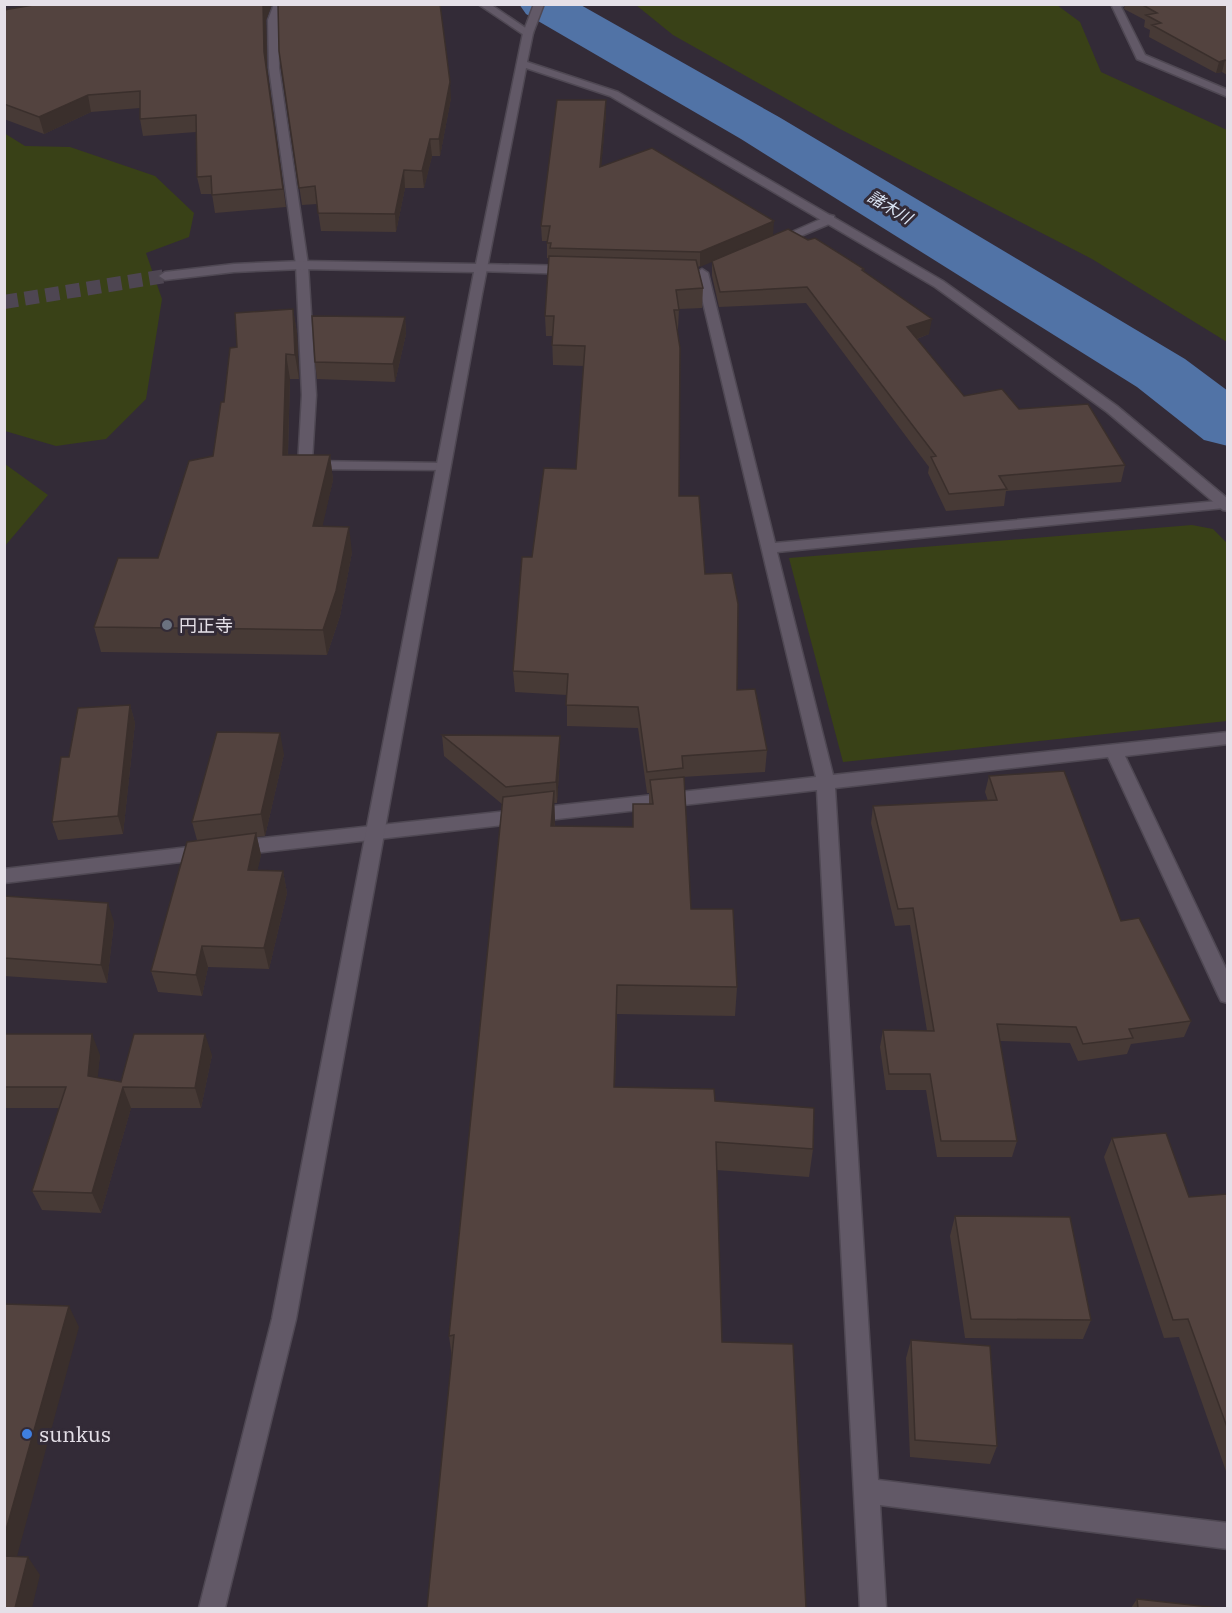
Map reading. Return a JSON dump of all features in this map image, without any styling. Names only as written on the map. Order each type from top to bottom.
[{"type":"street","points":[[279,4],[273,20],[274,68],[302,266],[309,395],[304,465],[443,467]]},
{"type":"street","points":[[483,4],[530,29]]},
{"type":"street","points":[[212,1608],[284,1319],[373,832],[481,268],[530,29],[539,4]]},
{"type":"street","points":[[1120,4],[1115,6],[1141,57],[1227,94]]},
{"type":"street","points":[[524,64],[614,94],[939,284],[1112,409],[1226,506]]},
{"type":"street","points":[[766,246],[830,219]]},
{"type":"street","points":[[165,276],[234,268],[302,266],[589,270]]},
{"type":"street","points":[[702,271],[826,783],[873,1608]]},
{"type":"street","points":[[769,548],[1226,506]]},
{"type":"street","points":[[4,876],[373,832],[1227,738]]},
{"type":"street","points":[[1114,751],[1227,995]]},
{"type":"street","points":[[866,1491],[1227,1536]]},
{"type":"green space","points":[[636,5],[1057,5],[1080,22],[1101,72],[1227,130],[1227,342],[1092,259],[840,129],[673,35]]},
{"type":"green space","points":[[4,133],[25,146],[70,147],[155,176],[194,213],[189,237],[146,253],[162,299],[146,399],[106,439],[56,446],[5,431]]},
{"type":"green space","points":[[5,464],[48,495],[5,546]]},
{"type":"green space","points":[[1192,525],[1213,529],[1227,543],[1227,721],[843,762],[789,558]]},
{"type":"building","points":[[39,4],[263,4],[264,52],[283,189],[212,195],[211,176],[197,177],[196,115],[140,119],[140,91],[88,95],[39,117],[4,104],[4,10]]},
{"type":"building","points":[[278,4],[440,4],[450,82],[439,139],[430,139],[422,171],[404,170],[395,214],[318,213],[315,186],[299,188],[279,51]]},
{"type":"building","points":[[1141,4],[1227,4],[1227,61],[1219,62],[1152,25],[1161,23],[1146,15],[1157,13]]},
{"type":"building","points":[[557,100],[606,100],[600,167],[652,148],[774,221],[700,252],[550,248],[551,243],[547,243],[550,226],[541,226]]},
{"type":"building","points":[[788,229],[808,240],[815,238],[864,269],[862,270],[932,319],[907,327],[964,396],[1002,389],[1019,409],[1088,404],[1125,465],[999,476],[1007,489],[949,494],[931,457],[936,456],[807,287],[720,292],[712,261]]},
{"type":"building","points":[[549,256],[696,260],[703,288],[676,290],[679,310],[674,310],[680,348],[679,496],[699,496],[705,574],[732,573],[738,604],[737,690],[755,689],[767,750],[682,756],[683,768],[647,772],[638,707],[566,705],[568,674],[513,671],[522,557],[532,557],[544,468],[576,469],[585,346],[552,345],[554,316],[545,316]]},
{"type":"building","points":[[293,309],[295,355],[286,354],[283,455],[330,455],[313,526],[349,527],[336,591],[323,630],[94,627],[118,558],[158,558],[189,461],[213,456],[221,402],[224,402],[230,348],[237,347],[235,313]]},
{"type":"building","points":[[312,316],[405,317],[393,364],[315,362]]},
{"type":"building","points":[[130,705],[118,816],[52,822],[61,757],[69,757],[78,708]]},
{"type":"building","points":[[217,732],[280,733],[261,814],[192,822]]},
{"type":"building","points":[[442,735],[560,736],[556,782],[506,787]]},
{"type":"building","points":[[1064,771],[1121,921],[1139,918],[1191,1021],[1129,1029],[1133,1038],[1083,1044],[1076,1027],[997,1024],[1017,1141],[941,1141],[930,1074],[889,1074],[883,1030],[934,1031],[913,908],[898,909],[873,806],[997,800],[989,776]]},
{"type":"building","points":[[684,777],[691,909],[733,909],[737,987],[617,985],[614,1087],[714,1089],[715,1101],[814,1108],[813,1149],[716,1142],[722,1342],[793,1344],[806,1608],[427,1608],[454,1335],[449,1336],[503,797],[554,791],[551,826],[633,827],[633,804],[653,804],[650,780]]},
{"type":"building","points":[[256,833],[248,870],[283,871],[264,948],[202,946],[196,975],[151,971],[187,842]]},
{"type":"building","points":[[4,896],[108,903],[101,965],[4,958]]},
{"type":"building","points":[[4,1034],[92,1034],[88,1076],[121,1082],[134,1034],[205,1034],[195,1088],[123,1087],[92,1193],[32,1191],[66,1087],[4,1087]]},
{"type":"building","points":[[1166,1133],[1189,1197],[1227,1194],[1227,1427],[1188,1319],[1173,1320],[1112,1138]]},
{"type":"building","points":[[955,1216],[1070,1217],[1091,1320],[971,1319]]},
{"type":"building","name":"sunkus","points":[[4,1304],[69,1306],[4,1537]]},
{"type":"building","points":[[911,1340],[990,1346],[997,1446],[915,1440]]},
{"type":"building","points":[[4,1556],[28,1557],[15,1608],[4,1608]]},
{"type":"building","points":[[1137,1599],[1219,1608],[1138,1608]]},
{"type":"waterway","name":"諸木川","points":[[543,4],[760,128],[1161,373],[1228,425]]},
{"type":"tunnel","points":[[4,302],[165,276]]},
{"type":"place","name":"円正寺","points":[[167,625]]},
{"type":"place","name":"sunkus","points":[[27,1434]]}]
